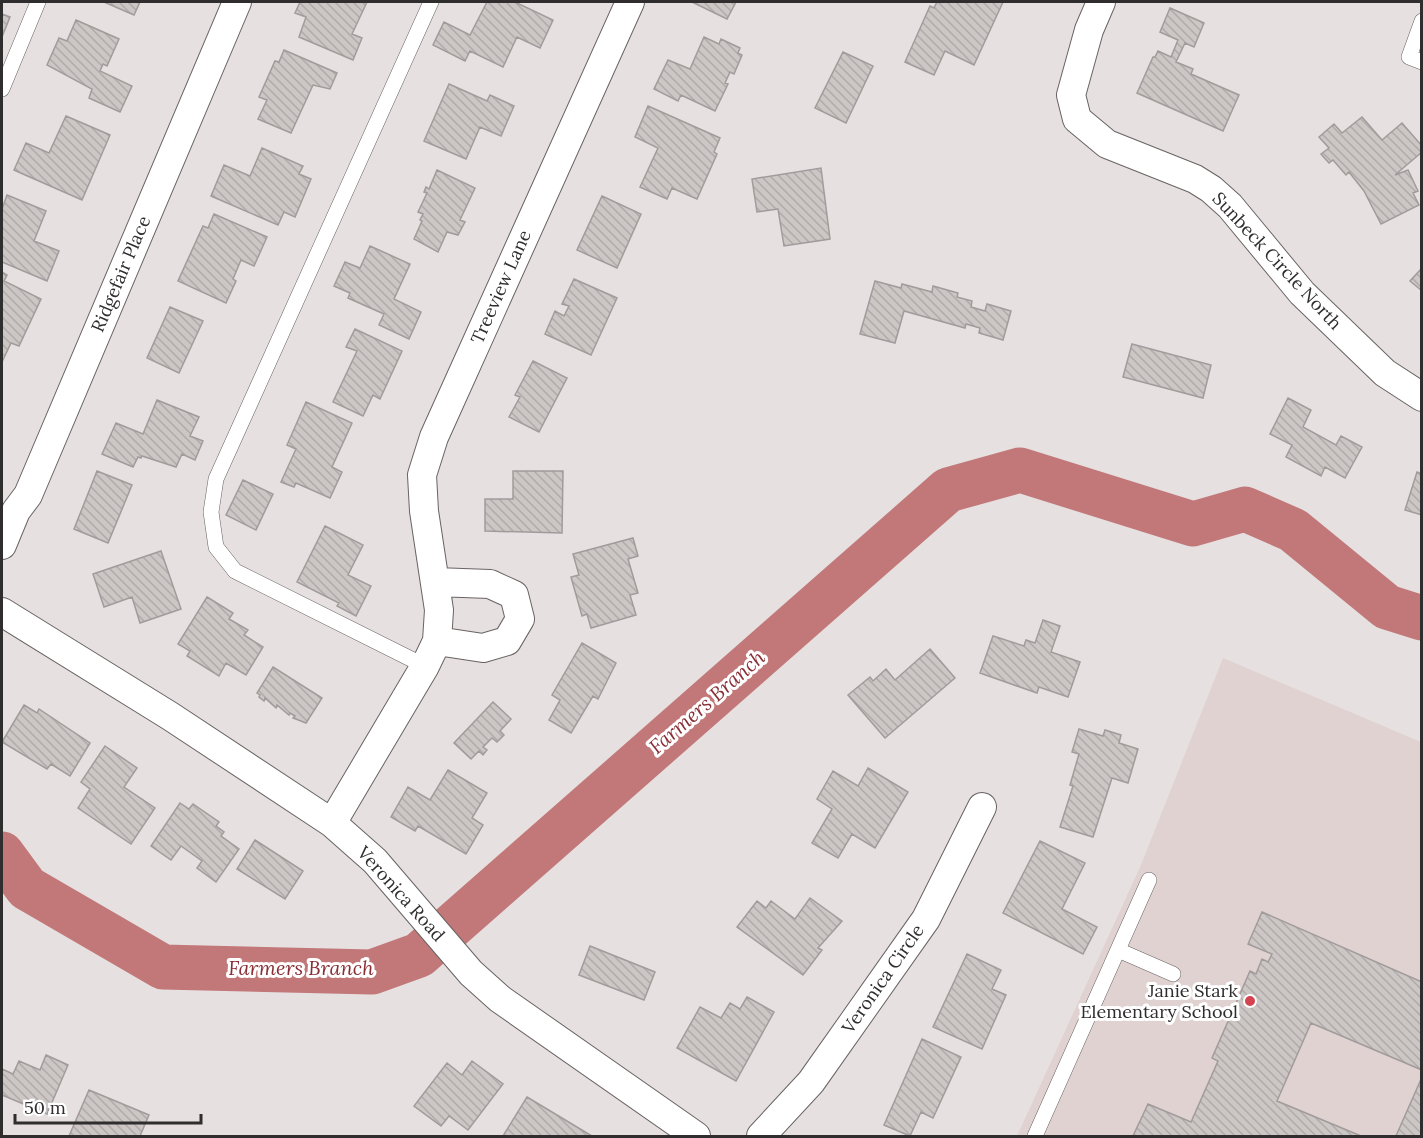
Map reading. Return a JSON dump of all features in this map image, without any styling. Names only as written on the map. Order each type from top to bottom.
[{"type":"street","name":"Ridgefair Place","points":[[2,545],[16,512],[28,495],[237,2]]},
{"type":"street","name":"Treeview Lane","points":[[332,823],[425,666],[437,641],[439,610],[424,511],[422,475],[434,437],[630,2]]},
{"type":"street","name":"Sunbeck Circle North","points":[[1101,2],[1089,30],[1071,95],[1077,119],[1107,144],[1196,179],[1210,189],[1230,206],[1302,293],[1385,373],[1422,397]]},
{"type":"street","points":[[435,582],[490,584],[514,596],[520,619],[507,641],[483,648],[437,641]]},
{"type":"street","name":"Veronica Road","points":[[2,612],[170,716],[332,823],[375,861],[457,957],[500,999],[696,1137]]},
{"type":"street","name":"Veronica Circle","points":[[761,1137],[811,1082],[926,919],[982,807]]},
{"type":"lane","points":[[2,89],[38,2]]},
{"type":"lane","points":[[425,666],[235,571],[216,547],[211,512],[216,479],[431,2]]},
{"type":"lane","points":[[1422,21],[1409,57],[1422,62]]},
{"type":"lane","points":[[1035,1137],[1149,880]]},
{"type":"lane","points":[[1118,950],[1173,974]]},
{"type":"shaded area","name":"Janie Stark Elementary School","points":[[1223,658],[1421,742],[1421,1136],[1017,1136],[1141,865]]},
{"type":"building","points":[[104,2],[140,2],[134,15]]},
{"type":"building","points":[[300,2],[367,2],[352,34],[362,38],[353,60],[299,37],[306,17],[295,13]]},
{"type":"building","points":[[487,2],[515,2],[553,20],[540,48],[517,37],[503,67],[470,51],[465,61],[433,45],[444,22],[470,35]]},
{"type":"building","points":[[692,2],[736,2],[727,19]]},
{"type":"building","points":[[937,2],[1003,2],[974,65],[945,51],[934,75],[905,62],[930,6],[934,8]]},
{"type":"building","points":[[1170,8],[1204,23],[1194,47],[1185,43],[1176,62],[1193,69],[1191,74],[1239,95],[1223,131],[1137,93],[1153,57],[1158,51],[1171,57],[1178,40],[1160,32]]},
{"type":"building","points":[[2,14],[10,17],[2,37]]},
{"type":"building","points":[[76,20],[119,39],[107,66],[103,64],[100,71],[132,86],[120,112],[89,98],[92,89],[47,65],[59,38],[67,41]]},
{"type":"building","points":[[704,37],[719,44],[721,39],[740,48],[738,53],[742,55],[734,74],[730,72],[725,83],[728,84],[715,111],[681,95],[678,101],[654,89],[668,60],[690,69]]},
{"type":"building","points":[[284,50],[337,73],[330,89],[313,85],[291,133],[258,119],[267,100],[259,97],[275,61],[279,62]]},
{"type":"building","points":[[843,52],[873,66],[846,123],[815,108]]},
{"type":"building","points":[[449,84],[487,101],[490,95],[514,106],[501,136],[480,127],[466,159],[424,141]]},
{"type":"building","points":[[648,106],[720,138],[714,152],[717,154],[697,199],[672,188],[667,199],[640,187],[658,148],[635,137]]},
{"type":"building","points":[[66,116],[110,135],[82,200],[14,170],[26,143],[49,153]]},
{"type":"building","points":[[1362,117],[1382,140],[1402,123],[1422,146],[1422,152],[1395,175],[1408,170],[1418,191],[1413,193],[1419,205],[1381,224],[1364,191],[1349,172],[1346,175],[1333,160],[1329,163],[1321,154],[1329,148],[1319,137],[1334,124],[1342,133]]},
{"type":"building","points":[[262,148],[303,166],[299,174],[311,179],[295,217],[284,212],[278,225],[211,196],[224,165],[250,176]]},
{"type":"building","points":[[821,168],[830,239],[784,246],[778,209],[757,212],[752,179]]},
{"type":"building","points":[[437,170],[475,188],[460,220],[465,222],[458,235],[447,232],[438,252],[414,239],[422,221],[420,220],[423,214],[418,212],[427,193],[424,192],[426,187],[429,189]]},
{"type":"building","points":[[7,195],[46,211],[34,241],[59,251],[47,281],[2,262],[2,209]]},
{"type":"building","points":[[602,196],[641,214],[617,268],[577,250]]},
{"type":"building","points":[[214,214],[267,237],[254,266],[241,260],[233,279],[236,281],[226,303],[178,281],[203,226],[208,228]]},
{"type":"building","points":[[370,246],[410,264],[394,299],[421,312],[409,339],[379,325],[384,314],[348,298],[350,293],[334,286],[345,262],[360,268]]},
{"type":"building","points":[[1422,268],[1422,291],[1410,281]]},
{"type":"building","points":[[2,272],[7,275],[4,281],[41,299],[19,346],[11,343],[2,362]]},
{"type":"building","points":[[574,279],[617,298],[591,355],[545,334],[555,311],[564,316],[569,306],[562,304]]},
{"type":"building","points":[[875,281],[901,288],[902,284],[932,292],[933,286],[958,293],[957,297],[972,301],[971,307],[985,311],[987,304],[1011,311],[1003,340],[979,333],[980,328],[966,324],[965,328],[904,311],[895,343],[860,334]]},
{"type":"building","points":[[170,307],[203,321],[179,373],[147,358]]},
{"type":"building","points":[[355,329],[402,351],[380,399],[373,395],[363,416],[333,402],[357,351],[346,347]]},
{"type":"building","points":[[1132,344],[1211,365],[1203,398],[1123,377]]},
{"type":"building","points":[[533,361],[567,378],[539,432],[509,417],[520,397],[515,395]]},
{"type":"building","points":[[1288,398],[1311,410],[1303,427],[1336,445],[1341,436],[1362,447],[1345,478],[1325,467],[1321,476],[1286,457],[1292,445],[1270,434]]},
{"type":"building","points":[[157,400],[199,417],[190,436],[203,441],[195,460],[182,454],[176,467],[142,456],[138,457],[133,467],[102,454],[116,423],[143,434]]},
{"type":"building","points":[[306,402],[352,423],[332,467],[342,472],[330,498],[296,483],[294,487],[281,482],[296,449],[287,445]]},
{"type":"building","points":[[97,471],[132,485],[108,543],[74,529]]},
{"type":"building","points":[[513,471],[563,471],[562,533],[485,531],[485,499],[513,499]]},
{"type":"building","points":[[1417,472],[1422,474],[1422,515],[1405,510]]},
{"type":"building","points":[[243,480],[273,494],[256,530],[226,515]]},
{"type":"building","points":[[325,526],[363,545],[348,575],[371,586],[356,616],[337,606],[339,603],[297,582]]},
{"type":"building","points":[[633,538],[638,556],[628,559],[638,593],[630,595],[636,615],[591,628],[587,614],[582,616],[571,577],[579,575],[573,554]]},
{"type":"building","points":[[161,551],[181,609],[140,623],[132,597],[104,607],[93,574]]},
{"type":"building","points":[[207,597],[233,613],[229,619],[248,630],[244,635],[263,647],[246,675],[226,663],[219,676],[187,656],[190,651],[178,644]]},
{"type":"building","points":[[1043,620],[1060,626],[1051,652],[1080,662],[1068,697],[1039,687],[1037,693],[980,673],[993,636],[1024,646],[1026,640],[1035,643]]},
{"type":"building","points":[[582,643],[616,663],[598,699],[593,696],[571,733],[549,720],[560,700],[552,695]]},
{"type":"building","points":[[930,649],[955,678],[885,738],[848,695],[870,677],[873,681],[886,669],[895,680]]},
{"type":"building","points":[[273,667],[322,698],[306,723],[293,718],[295,716],[290,713],[289,715],[277,705],[276,708],[265,698],[264,701],[259,697],[257,693]]},
{"type":"building","points":[[493,702],[511,719],[500,731],[504,735],[497,742],[492,738],[483,747],[487,750],[483,755],[479,751],[471,759],[454,743]]},
{"type":"building","points":[[24,705],[37,713],[39,709],[90,743],[70,776],[51,764],[47,769],[2,742]]},
{"type":"building","points":[[1079,729],[1103,736],[1105,730],[1121,735],[1119,743],[1138,749],[1128,783],[1112,778],[1093,837],[1060,827],[1073,786],[1070,785],[1079,754],[1072,752]]},
{"type":"building","points":[[105,746],[137,768],[124,787],[155,808],[131,844],[78,808],[90,789],[81,782]]},
{"type":"building","points":[[868,768],[908,792],[875,848],[852,834],[838,858],[812,843],[832,809],[817,799],[833,771],[858,786]]},
{"type":"building","points":[[448,770],[487,793],[472,818],[483,825],[466,854],[418,826],[415,831],[391,817],[408,787],[430,800]]},
{"type":"building","points":[[180,803],[189,809],[193,804],[219,822],[216,826],[224,832],[221,836],[239,849],[216,882],[197,868],[202,861],[181,846],[171,860],[151,846]]},
{"type":"building","points":[[255,840],[303,871],[285,899],[237,869]]},
{"type":"building","points":[[1040,841],[1085,863],[1062,909],[1097,927],[1083,954],[1003,913]]},
{"type":"building","points":[[810,898],[842,921],[818,948],[822,950],[803,975],[737,927],[757,901],[766,908],[771,901],[795,919]]},
{"type":"building","points":[[1262,912],[1422,982],[1422,1070],[1311,1023],[1277,1101],[1361,1136],[1133,1136],[1148,1104],[1191,1122],[1218,1061],[1212,1058],[1250,971],[1256,974],[1262,959],[1268,962],[1272,954],[1248,944]]},
{"type":"building","points":[[590,946],[655,972],[644,1000],[579,975]]},
{"type":"building","points":[[967,954],[1001,970],[992,989],[1006,995],[982,1049],[933,1027]]},
{"type":"building","points":[[747,997],[774,1012],[736,1081],[677,1048],[700,1007],[721,1018],[730,1003],[740,1009]]},
{"type":"building","points":[[922,1039],[961,1057],[933,1118],[921,1112],[910,1136],[884,1125]]},
{"type":"building","points":[[46,1055],[68,1065],[47,1114],[2,1095],[2,1069],[13,1074],[19,1061],[40,1070]]},
{"type":"building","points":[[472,1061],[503,1084],[468,1130],[449,1116],[441,1126],[414,1106],[447,1063],[462,1075]]},
{"type":"building","points":[[1422,1077],[1422,1136],[1396,1136]]},
{"type":"building","points":[[89,1090],[149,1115],[140,1136],[69,1136]]},
{"type":"building","points":[[527,1097],[592,1136],[503,1136]]},
{"type":"waterway","name":"Farmers Branch","points":[[2,854],[27,888],[163,967],[372,972],[419,955],[948,490],[1020,470],[1193,524],[1245,509],[1293,530],[1387,607],[1422,618]]},
{"type":"place","name":"Janie Stark Elementary School","points":[[1250,1001]]}]
